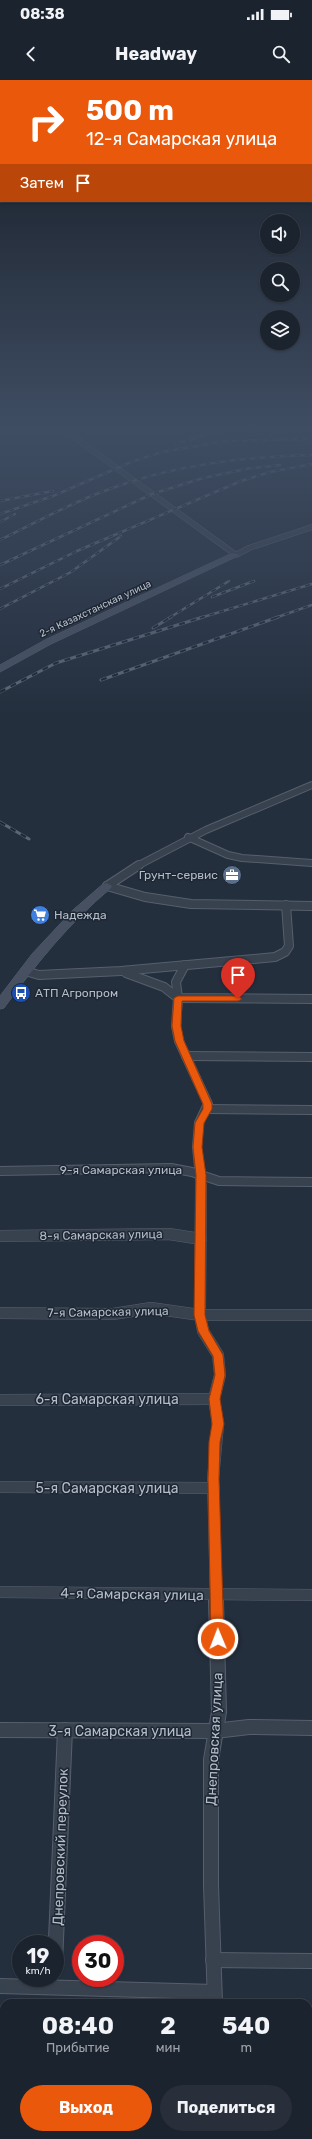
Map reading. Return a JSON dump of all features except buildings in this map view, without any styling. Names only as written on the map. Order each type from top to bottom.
[{"type":"street","points":[[191,522],[236,555]]},
{"type":"street","name":"2-я Казахстанская улица","points":[[0,669],[48,642],[249,548],[312,528]]},
{"type":"street","points":[[0,1005],[25,971],[74,914],[107,886],[139,865],[188,838],[312,785]]},
{"type":"street","points":[[188,838],[228,855],[242,858],[312,863]]},
{"type":"street","points":[[107,886],[151,898],[187,903],[218,906],[312,906]]},
{"type":"street","points":[[25,971],[39,975],[121,971],[275,957],[285,952],[290,946],[286,905]]},
{"type":"street","points":[[185,965],[176,982],[178,998],[176,1026],[179,1041],[206,1098],[207,1109],[312,1110]]},
{"type":"street","points":[[121,971],[142,977],[164,987],[178,998],[312,999]]},
{"type":"street","points":[[186,1056],[312,1057]]},
{"type":"street","name":"Днепровская улица","points":[[207,1109],[199,1123],[197,1147],[201,1175],[200,1315],[203,1331],[218,1355],[220,1375],[214,1399],[218,1424],[215,1442],[214,1488],[219,1712],[211,1760],[214,1997]]},
{"type":"street","name":"9-я Самарская улица","points":[[0,1171],[171,1168],[220,1181],[312,1182]]},
{"type":"street","name":"8-я Самарская улица","points":[[0,1236],[169,1234],[201,1239]]},
{"type":"street","name":"7-я Самарская улица","points":[[0,1313],[113,1314],[152,1308],[168,1309],[200,1315],[312,1315]]},
{"type":"street","name":"6-я Самарская улица","points":[[0,1400],[214,1399]]},
{"type":"street","name":"5-я Самарская улица","points":[[0,1487],[214,1488]]},
{"type":"street","name":"4-я Самарская улица","points":[[0,1592],[217,1595],[312,1594]]},
{"type":"street","name":"3-я Самарская улица","points":[[0,1730],[215,1732],[250,1728],[312,1728]]},
{"type":"street","name":"Днепровский переулок","points":[[56,1935],[65,1730]]},
{"type":"street","points":[[213,1960],[312,1961]]},
{"type":"street","points":[[64,1984],[214,1997]]},
{"type":"street","points":[[0,1986],[12,1985]]},
{"type":"railway","points":[[0,540],[36,522]]},
{"type":"railway","points":[[0,565],[92,522]]},
{"type":"railway","points":[[0,589],[77,551],[145,522]]},
{"type":"railway","points":[[0,609],[71,572],[121,536]]},
{"type":"railway","points":[[169,618],[229,581]]},
{"type":"railway","points":[[212,597],[254,581]]},
{"type":"railway","points":[[200,618],[312,584]]},
{"type":"railway","points":[[275,618],[312,605]]},
{"type":"railway","points":[[153,628],[171,617]]},
{"type":"railway","points":[[0,692],[56,663],[203,617]]},
{"type":"railway","points":[[101,680],[278,617]]},
{"type":"railway","points":[[0,822],[29,839]]},
{"type":"place","name":"Грунт-сервис","points":[[232,875]]},
{"type":"place","name":"Надежда","points":[[40,915]]},
{"type":"place","name":"АТП Агропром","points":[[21,993]]},
{"type":"route","points":[[218,1639],[215,1551],[216,1525],[213,1479],[215,1442],[218,1424],[214,1399],[220,1375],[218,1355],[203,1331],[200,1315],[201,1175],[197,1147],[199,1123],[203,1118],[208,1104],[193,1068],[179,1041],[176,1026],[178,998],[238,999]]}]
